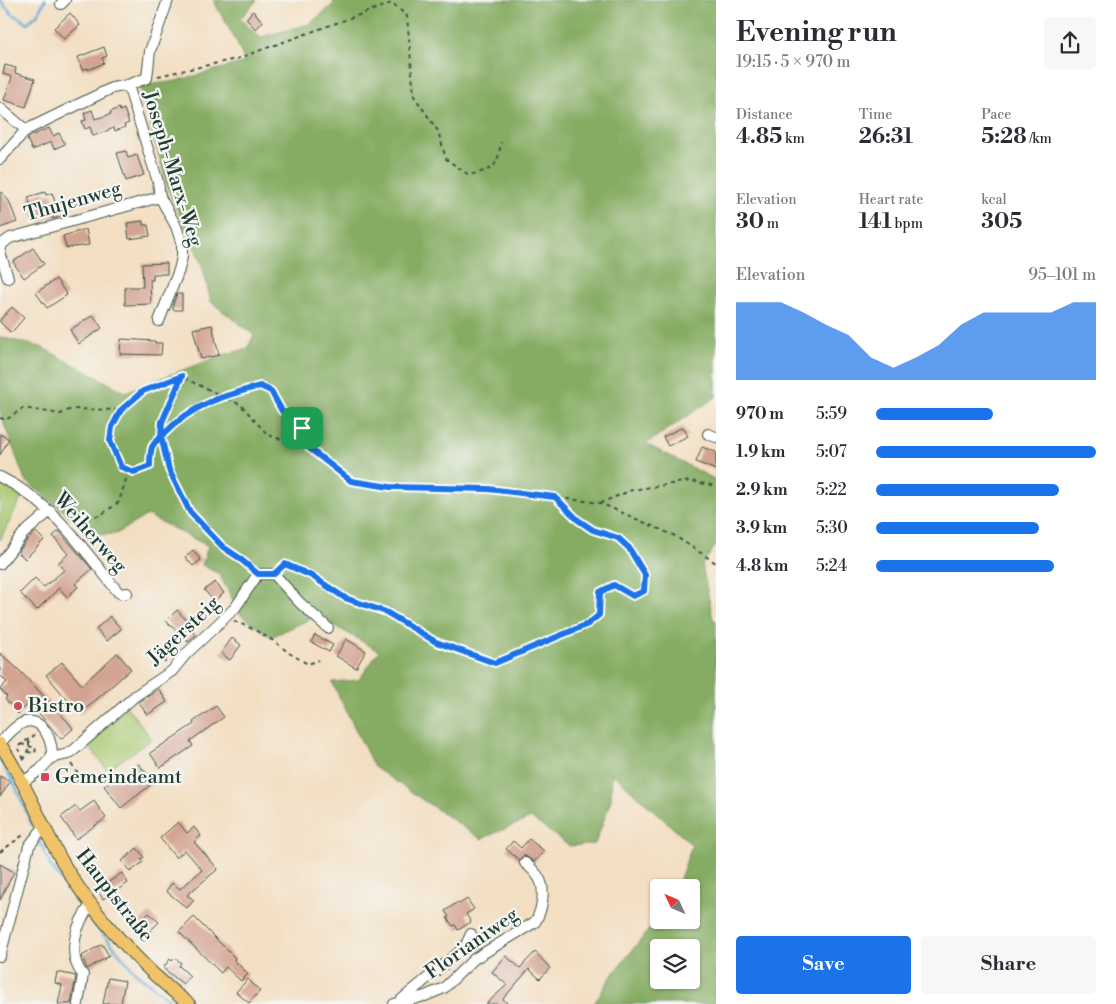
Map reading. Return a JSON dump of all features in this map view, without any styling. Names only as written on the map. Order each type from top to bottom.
[{"type":"main road","name":"Hauptstraße","points":[[0,743],[23,782],[65,867],[92,904],[144,964],[166,986],[189,1004]]},
{"type":"street","points":[[128,84],[146,78],[150,51],[168,0]]},
{"type":"street","name":"Joseph-Marx-Weg","points":[[0,159],[26,130],[112,88],[128,84],[158,182],[160,197],[176,226],[182,245],[179,270],[159,321]]},
{"type":"street","points":[[0,108],[26,130]]},
{"type":"street","name":"Thujenweg","points":[[8,278],[0,252],[2,244],[10,238],[160,197]]},
{"type":"street","name":"Weiherweg","points":[[0,477],[30,494],[50,511],[62,522],[118,592],[122,594],[127,593]]},
{"type":"street","points":[[0,564],[24,534],[50,511]]},
{"type":"street","points":[[258,574],[274,574],[300,603],[328,628]]},
{"type":"street","name":"Jägersteig","points":[[51,758],[68,754],[134,696],[172,671],[186,654],[235,608],[258,574]]},
{"type":"street","points":[[0,743],[22,723],[28,722],[33,722],[41,727],[48,736],[53,747],[51,758],[36,773],[23,782]]},
{"type":"street","points":[[0,956],[29,846],[44,827]]},
{"type":"street","name":"Florianiweg","points":[[396,1003],[426,996],[444,988],[474,959],[535,922],[542,897],[541,881],[525,862]]},
{"type":"street","points":[[78,1004],[84,974],[78,969],[75,958],[76,928],[83,914],[92,904]]},
{"type":"street","points":[[396,1003],[465,947],[472,934]]},
{"type":"path","points":[[146,78],[236,59],[392,3],[407,16],[414,96],[438,131],[446,159],[469,175],[490,170],[499,159],[501,142]]},
{"type":"path","points":[[182,376],[162,422],[161,436],[169,470],[190,512],[223,547],[258,574]]},
{"type":"path","points":[[62,522],[101,515],[119,502],[126,479],[110,441],[112,427],[121,410],[143,391],[182,376],[241,405],[268,435],[309,448],[351,481],[390,487],[488,489],[600,503],[675,536],[716,563]]},
{"type":"path","points":[[121,467],[134,472],[150,466],[152,448],[161,436],[189,411],[224,396],[260,386],[271,391],[282,411],[294,418],[302,428],[309,448]]},
{"type":"path","points":[[0,418],[6,420],[23,408],[61,414],[71,409],[121,410]]},
{"type":"path","points":[[600,503],[632,490],[690,481],[716,486]]},
{"type":"path","points":[[274,574],[285,564],[312,576],[345,598],[386,612],[436,642],[495,663],[588,624],[599,615],[600,592],[614,585],[633,596],[644,591],[645,575],[629,548],[618,538],[593,530],[578,520],[555,497]]},
{"type":"path","points":[[226,618],[260,633],[308,664],[318,660]]},
{"type":"path","points":[[166,676],[165,656],[167,651],[188,628]]},
{"type":"path","points":[[29,739],[28,752],[24,760],[17,747],[21,744],[35,735],[41,727]]},
{"type":"path","points":[[21,744],[35,747],[36,751],[34,753],[28,752]]},
{"type":"path","points":[[68,754],[71,764],[78,774]]},
{"type":"path","points":[[0,852],[24,834],[44,827]]},
{"type":"green space","points":[[213,0],[257,0],[240,19],[261,37],[309,24],[334,4],[333,0],[716,0],[716,397],[646,444],[716,480],[716,545],[702,565],[713,619],[716,621],[716,1004],[594,1004],[610,978],[650,928],[700,929],[700,879],[680,879],[692,845],[612,773],[611,800],[595,844],[569,846],[531,818],[481,839],[374,767],[332,682],[359,680],[379,651],[317,616],[271,637],[241,615],[219,574],[202,565],[208,546],[147,515],[116,534],[93,535],[25,480],[0,413],[0,337],[41,347],[125,392],[222,355],[247,349],[254,335],[211,302],[202,265],[168,189],[140,86],[176,81],[245,62],[236,41]]},
{"type":"green space","points":[[0,483],[23,495],[0,540]]},
{"type":"green space","points":[[127,707],[152,739],[107,770],[87,744]]},
{"type":"building","points":[[253,11],[263,22],[256,29],[246,19]]},
{"type":"building","points":[[70,13],[80,25],[64,39],[54,28]]},
{"type":"building","points":[[104,47],[107,56],[102,58],[104,63],[88,70],[88,68],[82,70],[78,57]]},
{"type":"building","points":[[5,65],[16,68],[15,73],[35,79],[26,107],[4,100],[12,77],[3,74]]},
{"type":"building","points":[[119,108],[120,111],[124,109],[129,123],[124,125],[125,127],[115,131],[114,128],[93,136],[90,127],[85,129],[82,121],[86,120],[84,113],[92,110],[95,119],[111,114],[110,112]]},
{"type":"building","points":[[49,128],[53,136],[59,133],[65,144],[54,149],[51,142],[32,150],[27,139]]},
{"type":"building","points":[[126,151],[128,158],[137,155],[144,175],[126,181],[117,153]]},
{"type":"building","points":[[0,191],[9,201],[17,222],[0,228]]},
{"type":"building","points":[[45,192],[46,195],[52,193],[56,205],[59,204],[62,216],[53,219],[52,216],[35,221],[28,197]]},
{"type":"building","points":[[143,221],[143,225],[148,225],[150,236],[129,239],[127,223]]},
{"type":"building","points":[[86,229],[89,245],[66,248],[63,236]]},
{"type":"building","points":[[33,248],[44,264],[24,278],[13,262]]},
{"type":"building","points":[[167,263],[167,274],[153,274],[153,280],[150,280],[151,304],[125,305],[125,287],[143,287],[142,264]]},
{"type":"building","points":[[56,279],[67,295],[47,308],[36,293]]},
{"type":"building","points":[[177,294],[182,294],[182,310],[173,310]]},
{"type":"building","points":[[12,307],[24,318],[11,333],[0,320]]},
{"type":"building","points":[[93,315],[102,328],[79,344],[70,330]]},
{"type":"building","points":[[212,325],[219,355],[201,359],[193,329]]},
{"type":"building","points":[[121,339],[162,343],[161,355],[120,354]]},
{"type":"building","points":[[683,427],[688,436],[668,446],[663,437]]},
{"type":"building","points":[[0,434],[9,439],[0,455]]},
{"type":"building","points":[[702,447],[716,452],[716,470],[696,462]]},
{"type":"building","points":[[59,531],[92,569],[75,584],[78,587],[67,597],[59,588],[37,610],[20,593],[35,578],[44,587],[64,570],[58,563],[68,554],[53,536]]},
{"type":"building","points":[[36,532],[44,540],[25,559],[18,552]]},
{"type":"building","points":[[193,550],[201,560],[193,566],[185,557]]},
{"type":"building","points":[[215,582],[224,593],[214,601],[204,590]]},
{"type":"building","points":[[177,610],[188,622],[186,625],[196,635],[188,642],[166,621]]},
{"type":"building","points":[[110,616],[121,629],[107,641],[96,629]]},
{"type":"building","points":[[315,635],[333,645],[329,652],[311,642]]},
{"type":"building","points":[[232,638],[241,645],[230,660],[221,653]]},
{"type":"building","points":[[346,639],[366,651],[356,668],[336,656]]},
{"type":"building","points":[[0,653],[20,671],[69,723],[73,729],[61,739],[30,703],[18,714],[5,699],[7,697],[0,689],[7,682],[0,675]]},
{"type":"building","points":[[117,653],[131,669],[80,714],[46,675],[62,662],[82,685]]},
{"type":"building","points":[[159,689],[167,702],[147,715],[139,702]]},
{"type":"building","points":[[216,706],[224,717],[190,741],[193,746],[160,768],[150,753],[194,724],[193,722]]},
{"type":"building","points":[[139,764],[153,783],[121,808],[104,786],[116,777],[118,780]]},
{"type":"building","points":[[0,776],[10,782],[0,797]]},
{"type":"building","points":[[94,801],[106,818],[76,839],[61,817],[76,806],[80,811]]},
{"type":"building","points":[[178,822],[187,833],[194,827],[201,836],[194,842],[218,869],[187,895],[194,900],[187,908],[166,891],[172,883],[180,889],[202,870],[185,850],[176,858],[160,838]]},
{"type":"building","points":[[529,839],[544,851],[534,862],[524,855],[519,860],[506,849],[513,841],[521,848]]},
{"type":"building","points":[[137,848],[144,857],[141,859],[143,862],[130,872],[122,861]]},
{"type":"building","points":[[0,864],[14,872],[0,900]]},
{"type":"building","points":[[122,873],[128,883],[103,899],[97,890]]},
{"type":"building","points":[[467,899],[474,909],[466,914],[471,922],[458,930],[447,918],[449,917],[445,911],[458,902],[459,904]]},
{"type":"building","points":[[149,913],[159,922],[147,934],[138,924]]},
{"type":"building","points":[[194,917],[235,958],[234,960],[248,974],[241,981],[226,967],[221,973],[179,932]]},
{"type":"building","points":[[102,944],[109,956],[87,969],[82,956]]},
{"type":"building","points":[[535,952],[550,968],[540,979],[529,969],[503,999],[508,1004],[486,1004],[507,985],[492,972],[506,956],[520,968]]},
{"type":"building","points":[[175,958],[181,963],[179,966],[190,976],[183,984],[163,968],[170,959],[172,961]]},
{"type":"building","points":[[57,972],[76,976],[71,1004],[58,1004],[62,985],[55,983]]},
{"type":"building","points":[[108,978],[125,981],[121,1004],[103,1004]]},
{"type":"building","points":[[248,979],[260,991],[249,1003],[236,992]]},
{"type":"waterway","points":[[0,0],[11,13],[27,23],[37,15],[45,0]]},
{"type":"waterway","points":[[0,760],[14,783],[32,825]]},
{"type":"waterway","points":[[40,842],[50,865],[84,910]]},
{"type":"waterway","points":[[87,915],[136,973],[175,1004]]},
{"type":"place","name":"Bistro","points":[[18,706]]},
{"type":"place","name":"Gemeindeamt","points":[[45,777]]},
{"type":"route","points":[[302,428],[294,418],[282,411],[271,391],[260,386],[224,396],[189,411],[174,423],[161,436],[155,442],[152,448],[150,466],[134,472],[121,467],[110,441],[112,427],[121,410],[143,391],[182,376],[162,422],[161,436],[169,470],[190,512],[223,547],[258,574],[274,574],[285,564],[312,576],[345,598],[386,612],[436,642],[495,663],[588,624],[599,615],[600,592],[614,585],[633,596],[644,591],[645,575],[629,548],[618,538],[593,530],[578,520],[555,497],[488,489],[390,487],[351,481],[309,448],[302,428]]}]
